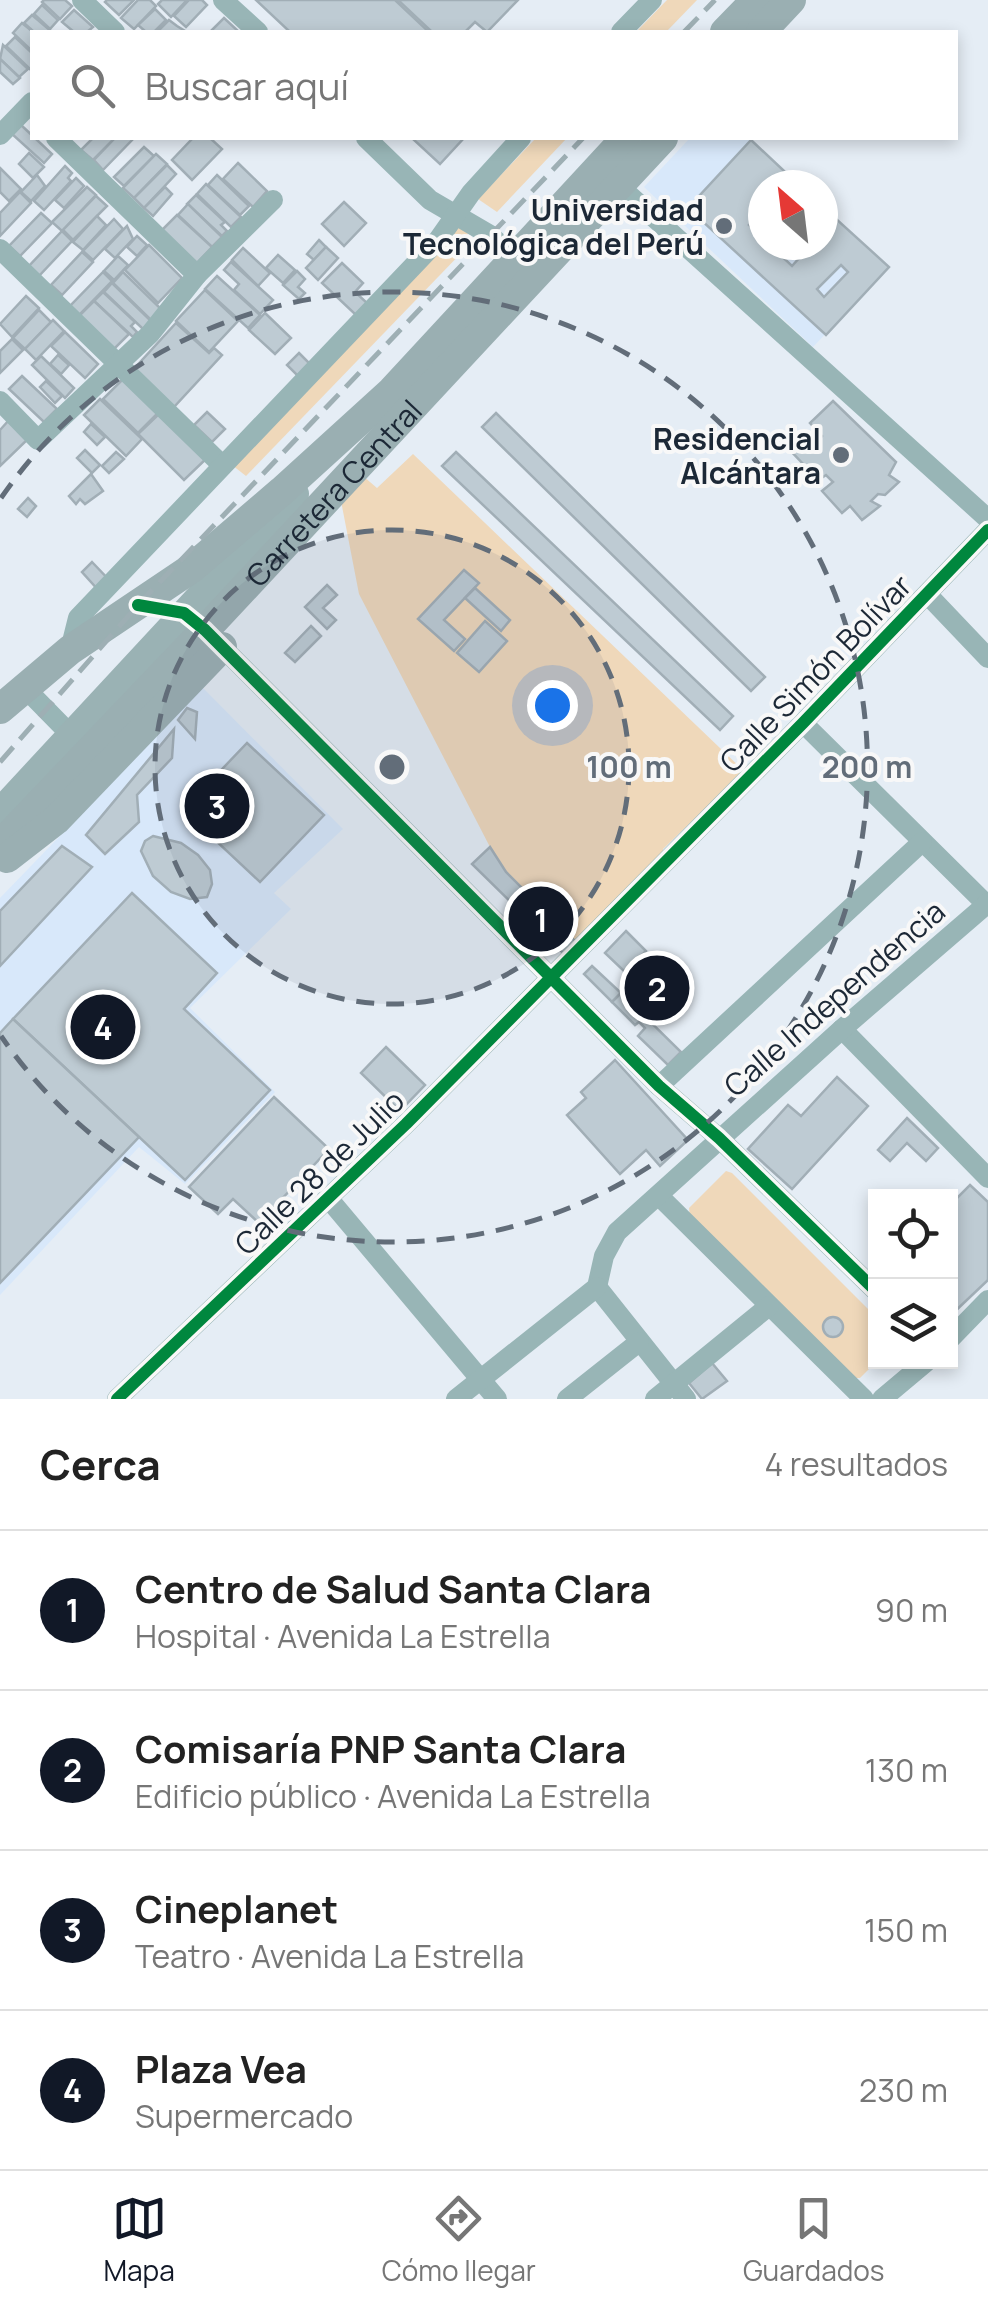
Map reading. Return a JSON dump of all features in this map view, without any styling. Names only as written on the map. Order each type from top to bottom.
[{"type":"highway","points":[[727,30],[756,0]]},
{"type":"highway","points":[[763,30],[791,0]]},
{"type":"highway","name":"Carretera Central","points":[[0,845],[204,630],[524,266],[624,140]]},
{"type":"highway","name":"Carretera Central","points":[[392,391],[524,266],[618,185],[661,140]]},
{"type":"highway","points":[[0,710],[70,650],[242,527],[392,391]]},
{"type":"highway","points":[[0,862],[56,820],[204,630]]},
{"type":"main road","name":"Carretera Central","points":[[0,812],[71,735],[204,630],[392,391]]},
{"type":"street","points":[[82,0],[109,30]]},
{"type":"street","points":[[222,0],[256,30]]},
{"type":"street","points":[[623,30],[652,0]]},
{"type":"street","points":[[0,135],[30,108]]},
{"type":"street","points":[[58,140],[198,276]]},
{"type":"street","points":[[368,140],[430,200],[490,234],[524,266]]},
{"type":"street","points":[[70,650],[78,618],[425,254],[471,192],[519,140]]},
{"type":"street","points":[[618,185],[988,519]]},
{"type":"street","points":[[0,401],[38,440],[150,334],[198,276],[273,200]]},
{"type":"street","points":[[0,249],[222,465]]},
{"type":"street","name":"Calle Simón Bolívar","points":[[551,977],[804,723],[988,530]]},
{"type":"street","points":[[927,594],[988,658]]},
{"type":"street","points":[[138,605],[204,630],[659,1086],[719,1138],[868,1283]]},
{"type":"street","points":[[24,687],[71,735]]},
{"type":"street","points":[[804,723],[987,904]]},
{"type":"street","points":[[659,1086],[922,842]]},
{"type":"street","name":"Calle Independencia","points":[[597,1287],[604,1256],[617,1232],[987,904]]},
{"type":"street","name":"Calle 28 de Julio","points":[[118,1399],[551,977]]},
{"type":"street","points":[[842,1029],[988,1178]]},
{"type":"street","points":[[659,1196],[864,1399]]},
{"type":"street","points":[[328,1198],[497,1399]]},
{"type":"street","points":[[456,1399],[597,1287],[679,1392]]},
{"type":"street","points":[[958,1331],[988,1300]]},
{"type":"street","points":[[655,1399],[679,1392],[770,1306]]},
{"type":"street","points":[[566,1399],[639,1342]]},
{"type":"street","points":[[882,1399],[918,1369]]},
{"type":"shaded area","points":[[667,0],[697,0],[668,30],[638,30]]},
{"type":"shaded area","points":[[534,140],[565,140],[497,212],[478,199]]},
{"type":"shaded area","name":"Universidad Tecnológica del Perú","points":[[688,140],[750,140],[783,170],[748,170],[748,260],[838,260],[838,221],[889,267],[813,347],[644,187]]},
{"type":"shaded area","points":[[458,222],[468,225],[467,247],[246,476],[232,465]]},
{"type":"shaded area","points":[[413,454],[744,771],[663,849],[663,856],[577,943],[506,872],[490,847],[359,594],[341,501],[363,476],[377,488]]},
{"type":"shaded area","points":[[203,688],[343,829],[274,893],[291,909],[190,1008],[275,1092],[185,1184],[139,1147],[0,1295],[0,898]]},
{"type":"shaded area","points":[[726,1171],[732,1173],[868,1309],[869,1369],[860,1378],[852,1378],[690,1217],[689,1208]]},
{"type":"building","points":[[44,0],[65,0],[72,6],[60,19]]},
{"type":"building","points":[[107,0],[134,0],[119,15]]},
{"type":"building","points":[[138,0],[150,0],[156,6],[134,29],[121,18]]},
{"type":"building","points":[[162,0],[187,0],[171,17],[158,4]]},
{"type":"building","points":[[189,0],[202,0],[207,5],[186,27],[174,16]]},
{"type":"building","points":[[256,0],[395,0],[427,30],[288,30]]},
{"type":"building","points":[[398,0],[518,0],[489,30],[475,22],[467,30],[430,30]]},
{"type":"building","points":[[42,5],[58,20],[50,29],[34,14]]},
{"type":"building","points":[[155,9],[166,20],[156,30],[144,30],[138,25]]},
{"type":"building","points":[[74,10],[93,27],[72,30],[62,22]]},
{"type":"building","points":[[32,15],[50,30],[32,30],[24,23]]},
{"type":"building","points":[[224,18],[237,30],[212,30]]},
{"type":"building","points":[[169,20],[183,30],[159,30]]},
{"type":"building","points":[[22,23],[31,30],[30,49],[13,33]]},
{"type":"building","points":[[15,37],[30,51],[30,69],[6,46]]},
{"type":"building","points":[[3,45],[28,69],[19,77],[0,59]]},
{"type":"building","points":[[0,59],[20,78],[13,84],[0,72]]},
{"type":"building","points":[[21,125],[30,133],[30,140],[37,140],[52,154],[44,163],[12,134]]},
{"type":"building","points":[[91,140],[113,140],[93,160],[81,150]]},
{"type":"building","points":[[113,140],[132,140],[103,170],[94,160]]},
{"type":"building","points":[[191,140],[212,140],[222,149],[192,180],[172,160]]},
{"type":"building","points":[[414,140],[462,140],[440,164]]},
{"type":"building","points":[[751,140],[783,170],[748,170],[748,260],[786,260],[792,266],[797,260],[838,260],[838,221],[889,267],[826,335],[688,208]],"holes":[[[841,265],[848,272],[824,297],[817,289]]]},
{"type":"building","points":[[144,147],[154,156],[124,186],[114,177]]},
{"type":"building","points":[[29,153],[44,167],[33,178],[19,164]]},
{"type":"building","points":[[156,154],[167,164],[134,198],[123,188]]},
{"type":"building","points":[[238,163],[267,191],[253,207],[223,179]]},
{"type":"building","points":[[167,165],[176,174],[144,208],[134,198]]},
{"type":"building","points":[[65,166],[72,173],[68,178],[71,181],[44,210],[34,201]]},
{"type":"building","points":[[0,168],[21,189],[9,201],[0,192]]},
{"type":"building","points":[[37,175],[45,186],[31,201],[21,192]]},
{"type":"building","points":[[217,175],[249,206],[240,215],[208,185]]},
{"type":"building","points":[[76,178],[84,186],[64,208],[55,200]]},
{"type":"building","points":[[206,184],[241,217],[231,227],[197,194]]},
{"type":"building","points":[[87,187],[96,195],[62,231],[52,222]]},
{"type":"building","points":[[165,187],[172,194],[153,216],[144,208]]},
{"type":"building","points":[[20,192],[31,203],[0,236],[0,213]]},
{"type":"building","points":[[196,195],[225,222],[221,225],[227,231],[222,236],[187,204]]},
{"type":"building","points":[[96,196],[107,206],[73,240],[63,230]]},
{"type":"building","points":[[344,202],[366,223],[344,246],[322,224]]},
{"type":"building","points":[[188,204],[222,237],[212,247],[178,215]]},
{"type":"building","points":[[41,213],[52,223],[20,256],[9,246]]},
{"type":"building","points":[[177,215],[212,247],[195,265],[160,232]]},
{"type":"building","points":[[97,216],[106,225],[83,250],[73,242]]},
{"type":"building","points":[[114,219],[123,229],[93,260],[83,251]]},
{"type":"building","points":[[127,226],[133,239],[115,258],[105,249]]},
{"type":"building","points":[[62,231],[72,241],[38,277],[28,267]]},
{"type":"building","points":[[137,236],[147,245],[137,256],[127,247]]},
{"type":"building","points":[[319,240],[326,247],[314,260],[307,254]]},
{"type":"building","points":[[149,245],[182,278],[158,303],[125,270]]},
{"type":"building","points":[[326,247],[338,258],[318,280],[306,268]]},
{"type":"building","points":[[243,248],[270,273],[258,286],[232,260]]},
{"type":"building","points":[[82,252],[93,262],[62,295],[51,285]]},
{"type":"building","points":[[278,255],[295,270],[283,283],[266,268]]},
{"type":"building","points":[[118,256],[128,265],[114,280],[104,271]]},
{"type":"building","points":[[231,262],[273,300],[260,314],[234,290],[239,284],[224,270]]},
{"type":"building","points":[[342,263],[363,283],[355,292],[367,303],[356,315],[322,283]]},
{"type":"building","points":[[297,271],[305,279],[298,287],[305,293],[299,299],[283,285]]},
{"type":"building","points":[[103,272],[112,281],[79,315],[70,306]]},
{"type":"building","points":[[123,272],[161,309],[151,320],[113,283]]},
{"type":"building","points":[[217,276],[260,315],[248,328],[205,289]]},
{"type":"building","points":[[112,283],[151,321],[143,329],[104,292]]},
{"type":"building","points":[[205,290],[238,321],[209,352],[176,321]]},
{"type":"building","points":[[103,292],[135,322],[131,326],[137,332],[133,337],[94,301]]},
{"type":"building","points":[[26,296],[39,308],[12,337],[0,324]]},
{"type":"building","points":[[94,301],[129,334],[114,349],[79,316]]},
{"type":"building","points":[[39,310],[51,322],[25,349],[13,338]]},
{"type":"building","points":[[265,313],[291,338],[275,354],[249,330]]},
{"type":"building","points":[[53,320],[64,331],[36,360],[25,349]]},
{"type":"building","points":[[176,323],[209,353],[214,348],[222,355],[174,407],[133,370]]},
{"type":"building","points":[[65,332],[98,364],[85,378],[51,346]]},
{"type":"building","points":[[12,339],[23,350],[0,373],[0,351]]},
{"type":"building","points":[[299,353],[312,366],[300,378],[287,365]]},
{"type":"building","points":[[58,355],[69,365],[61,374],[50,364]]},
{"type":"building","points":[[41,356],[74,388],[65,398],[32,365]]},
{"type":"building","points":[[22,376],[57,409],[44,422],[9,389]]},
{"type":"building","points":[[123,379],[158,413],[138,433],[103,399]]},
{"type":"building","points":[[46,381],[62,396],[55,403],[40,387]]},
{"type":"building","points":[[100,399],[142,439],[126,456],[84,415]]},
{"type":"building","name":"Residencial Alcántara","points":[[833,401],[896,462],[889,475],[899,482],[871,501],[880,506],[862,520],[850,506],[842,513],[822,491],[833,482],[826,475],[814,483],[787,447],[801,433],[814,447],[822,436],[810,423]]},
{"type":"building","points":[[161,412],[207,458],[184,480],[138,434]]},
{"type":"building","points":[[207,412],[225,429],[212,442],[194,425]]},
{"type":"building","points":[[496,413],[765,677],[751,691],[482,427]]},
{"type":"building","points":[[9,420],[28,439],[0,466],[0,430]]},
{"type":"building","points":[[91,424],[105,437],[97,445],[84,432]]},
{"type":"building","points":[[85,450],[100,465],[92,473],[77,458]]},
{"type":"building","points":[[116,452],[124,459],[109,473],[102,466]]},
{"type":"building","points":[[456,452],[733,716],[720,730],[442,466]]},
{"type":"building","points":[[91,474],[103,491],[85,504],[80,499],[76,504],[69,496]]},
{"type":"building","points":[[28,498],[36,506],[27,517],[18,509]]},
{"type":"building","points":[[92,562],[111,582],[100,592],[82,572]]},
{"type":"building","points":[[464,570],[479,583],[444,620],[465,639],[454,651],[418,619]]},
{"type":"building","points":[[327,585],[337,595],[323,608],[336,620],[327,629],[305,607]]},
{"type":"building","points":[[475,588],[510,620],[501,631],[465,598]]},
{"type":"building","points":[[485,621],[507,641],[479,672],[457,653]]},
{"type":"building","points":[[311,626],[321,636],[295,662],[285,653]]},
{"type":"building","points":[[187,708],[197,712],[195,739],[178,720]]},
{"type":"building","points":[[174,729],[172,758],[137,795],[139,822],[105,854],[86,835]]},
{"type":"building","points":[[247,743],[324,815],[260,882],[183,810]]},
{"type":"building","points":[[153,836],[181,843],[198,855],[210,870],[212,884],[207,897],[190,899],[171,892],[153,876],[141,851],[145,841]]},
{"type":"building","points":[[62,846],[92,867],[0,966],[0,911]]},
{"type":"building","points":[[490,847],[506,872],[577,943],[565,955],[472,864]]},
{"type":"building","points":[[132,893],[217,973],[184,1009],[270,1090],[185,1180],[13,1019]]},
{"type":"building","points":[[626,931],[646,951],[625,972],[605,953]]},
{"type":"building","points":[[592,966],[621,993],[612,1002],[584,974]]},
{"type":"building","points":[[621,993],[681,1052],[668,1065],[638,1036],[645,1028],[639,1022],[635,1025],[612,1002]]},
{"type":"building","points":[[13,1019],[139,1137],[0,1283],[0,1033]]},
{"type":"building","points":[[386,1047],[425,1085],[400,1111],[361,1073]]},
{"type":"building","points":[[615,1060],[688,1140],[660,1166],[646,1150],[620,1174],[567,1115],[586,1098],[581,1092]]},
{"type":"building","points":[[837,1077],[868,1106],[792,1189],[748,1149],[788,1105],[801,1116]]},
{"type":"building","points":[[274,1097],[329,1149],[259,1223],[233,1199],[218,1214],[189,1187]]},
{"type":"building","points":[[907,1118],[938,1148],[926,1161],[907,1143],[890,1161],[878,1150]]},
{"type":"building","points":[[970,1185],[988,1202],[988,1280],[958,1308],[958,1279],[958,1197]]},
{"type":"building","points":[[833,1317],[843,1327],[833,1337],[823,1327]]},
{"type":"building","points":[[712,1363],[727,1381],[702,1399],[689,1383]]},
{"type":"railway","points":[[686,30],[715,0]]},
{"type":"railway","points":[[0,762],[138,605],[581,140]]},
{"type":"cycle path","points":[[117,1399],[406,1124],[988,530]]},
{"type":"cycle path","points":[[138,605],[184,613],[205,630],[659,1086],[719,1138],[868,1283]]},
{"type":"place","name":"Universidad Tecnológica del Perú","points":[[724,226]]},
{"type":"place","name":"Residencial Alcántara","points":[[841,455]]},
{"type":"place","name":"Cineplanet","points":[[217,806]]},
{"type":"place","name":"Centro de Salud Santa Clara","points":[[541,919]]},
{"type":"place","name":"Comisaría PNP Santa Clara","points":[[657,988]]},
{"type":"place","name":"Plaza Vea","points":[[103,1027]]}]
